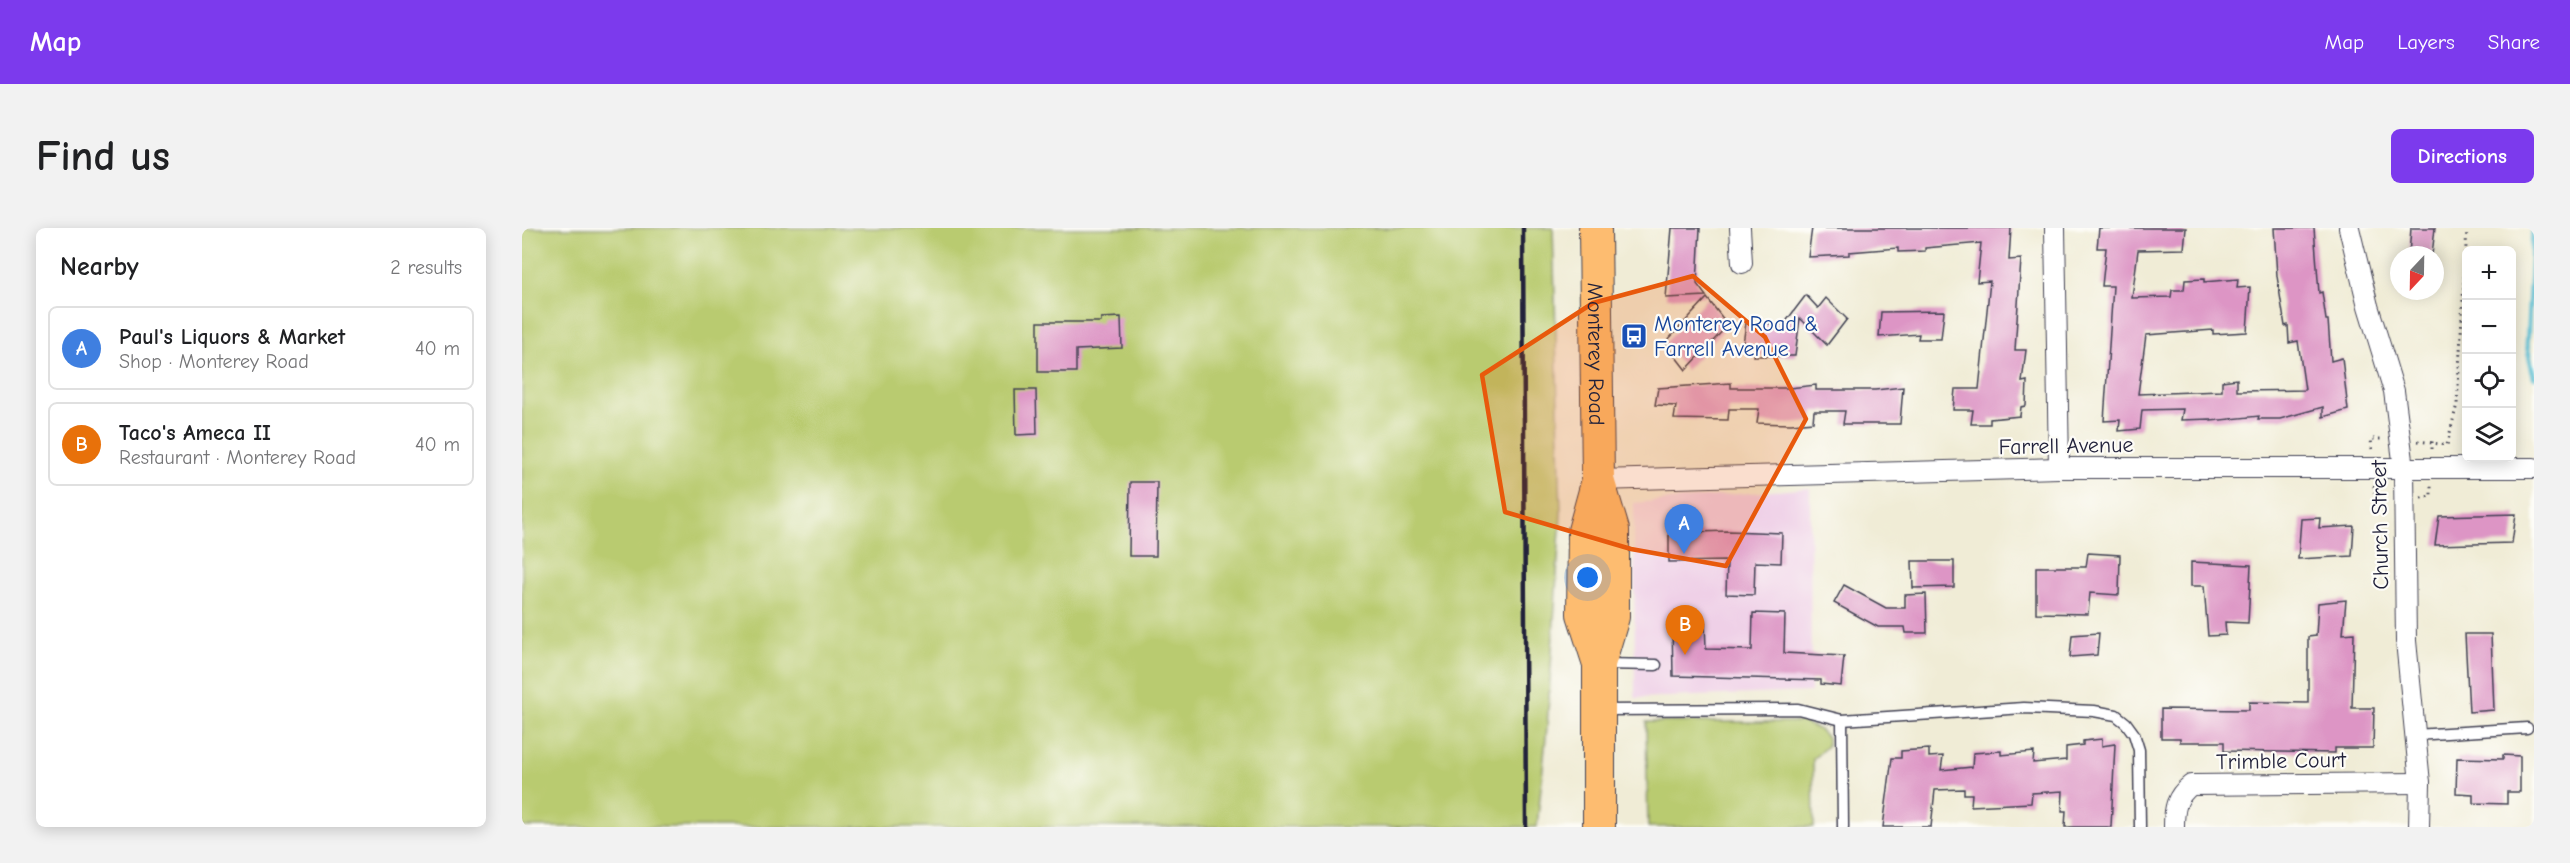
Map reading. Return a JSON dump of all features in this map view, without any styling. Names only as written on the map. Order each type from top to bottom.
[{"type":"main road","name":"Monterey Road","points":[[1595,228],[1598,480],[1584,531],[1583,614],[1599,664],[1599,827]]},
{"type":"street","points":[[1740,228],[1742,263]]},
{"type":"street","points":[[2055,228],[2059,468]]},
{"type":"street","name":"Church Street","points":[[2349,228],[2368,306],[2394,391],[2404,468],[2406,641],[2420,783],[2420,827]]},
{"type":"street","name":"Farrell Avenue","points":[[1598,480],[2059,468],[2534,468]]},
{"type":"street","name":"Trimble Court","points":[[2174,827],[2174,809],[2180,794],[2191,785],[2420,783]]},
{"type":"lane","points":[[1599,664],[1656,665]]},
{"type":"lane","points":[[1599,710],[1798,709],[1842,720],[2024,708],[2094,711],[2116,715],[2134,734],[2139,750],[2140,827]]},
{"type":"lane","points":[[1842,720],[1843,827]]},
{"type":"lane","points":[[2415,735],[2527,728]]},
{"type":"path","points":[[2432,441],[2447,445],[2457,404],[2467,228]]},
{"type":"highlighted area","points":[[1693,276],[1765,337],[1806,419],[1726,566],[1631,549],[1505,512],[1482,375],[1593,303]]},
{"type":"shaded area","points":[[1810,488],[1811,692],[1635,698],[1634,503]]},
{"type":"green space","points":[[522,228],[1553,228],[1561,514],[1547,727],[1537,827],[522,827]]},
{"type":"green space","points":[[1646,722],[1802,722],[1818,729],[1827,737],[1827,746],[1813,759],[1814,827],[1648,827]]},
{"type":"building","points":[[1672,228],[1700,228],[1697,284],[1706,296],[1666,298]]},
{"type":"building","points":[[1812,228],[2011,228],[2009,260],[2021,259],[2015,350],[2026,350],[2022,382],[2027,381],[2026,406],[2021,407],[2020,416],[1990,419],[1990,424],[1971,424],[1973,410],[1953,410],[1955,389],[1979,389],[1990,281],[1977,282],[1981,243],[1925,248],[1925,251],[1898,252],[1898,248],[1849,252],[1849,255],[1808,257]]},
{"type":"building","points":[[2099,228],[2186,228],[2184,249],[2138,250],[2132,298],[2171,297],[2172,290],[2184,290],[2185,280],[2204,279],[2204,282],[2238,279],[2237,288],[2250,287],[2247,332],[2213,334],[2213,330],[2146,335],[2138,394],[2222,391],[2222,381],[2237,379],[2237,391],[2305,390],[2298,341],[2289,343],[2288,325],[2285,326],[2277,276],[2274,228],[2314,228],[2319,293],[2322,292],[2326,320],[2328,320],[2331,361],[2342,358],[2348,410],[2323,417],[2323,407],[2280,419],[2258,419],[2259,416],[2211,421],[2211,419],[2181,420],[2183,409],[2142,410],[2140,429],[2119,431],[2120,420],[2104,421],[2113,286],[2102,286],[2106,248],[2097,248]]},
{"type":"building","points":[[2411,228],[2435,228],[2433,246],[2410,246]]},
{"type":"building","points":[[1806,295],[1818,308],[1826,298],[1847,319],[1827,345],[1800,318],[1795,356],[1754,356],[1756,344],[1743,344],[1746,323],[1784,324]]},
{"type":"building","points":[[1707,298],[1728,325],[1686,370],[1665,343]]},
{"type":"building","points":[[1944,311],[1941,339],[1918,339],[1919,334],[1879,337],[1881,312]]},
{"type":"building","points":[[1121,317],[1122,348],[1076,350],[1076,372],[1038,372],[1038,322],[1101,322],[1101,318]]},
{"type":"building","points":[[1731,383],[1731,388],[1789,388],[1816,385],[1816,390],[1875,390],[1903,387],[1900,424],[1843,424],[1845,411],[1814,411],[1813,422],[1757,423],[1759,409],[1729,409],[1728,420],[1674,419],[1676,406],[1655,405],[1658,388]]},
{"type":"building","points":[[1015,390],[1036,390],[1037,434],[1016,435]]},
{"type":"building","points":[[1130,482],[1157,482],[1156,556],[1129,556]]},
{"type":"building","points":[[2516,514],[2512,543],[2435,545],[2439,516]]},
{"type":"building","points":[[2320,518],[2319,528],[2354,526],[2352,556],[2298,559],[2301,519]]},
{"type":"building","points":[[1728,531],[1782,533],[1781,563],[1755,562],[1754,595],[1726,594],[1727,561],[1669,562],[1669,533]]},
{"type":"building","points":[[2088,553],[2120,555],[2119,595],[2090,593],[2088,614],[2036,613],[2036,567],[2086,567]]},
{"type":"building","points":[[1912,561],[1954,561],[1954,587],[1913,588]]},
{"type":"building","points":[[2191,562],[2251,565],[2248,623],[2225,622],[2226,635],[2208,636],[2204,586],[2191,586]]},
{"type":"building","points":[[1844,585],[1886,608],[1905,608],[1905,595],[1926,594],[1927,633],[1906,633],[1905,627],[1878,627],[1834,603]]},
{"type":"building","points":[[2346,600],[2343,634],[2354,633],[2352,708],[2374,708],[2373,748],[2335,748],[2335,753],[2224,751],[2224,742],[2180,742],[2180,738],[2161,738],[2161,709],[2249,710],[2249,702],[2308,703],[2308,637],[2316,636],[2318,603]]},
{"type":"building","points":[[1753,613],[1785,614],[1784,653],[1844,656],[1841,686],[1821,684],[1821,680],[1673,676],[1672,622],[1705,622],[1706,649],[1752,650]]},
{"type":"building","points":[[2099,633],[2097,655],[2070,657],[2072,635]]},
{"type":"building","points":[[2465,634],[2491,634],[2494,710],[2469,712]]},
{"type":"building","points":[[2102,739],[2102,746],[2115,744],[2111,827],[2065,827],[2066,811],[2062,811],[2063,791],[2032,793],[2031,803],[1971,806],[1972,794],[1964,794],[1964,789],[1935,790],[1931,827],[1883,827],[1892,758],[1901,758],[1901,751],[1929,749],[1929,757],[1943,756],[1941,770],[1972,767],[1973,753],[2001,751],[2001,755],[2034,752],[2033,763],[2066,760],[2066,747],[2083,745],[2083,741]]},
{"type":"building","points":[[2503,755],[2520,756],[2520,792],[2507,792],[2507,804],[2473,803],[2473,794],[2456,793],[2457,758],[2503,759]]},
{"type":"waterway","points":[[2533,228],[2527,346],[2534,377]]},
{"type":"railway","points":[[1523,228],[1526,827]]},
{"type":"place","name":"Monterey Road & Farrell Avenue","points":[[1634,336]]},
{"type":"place","name":"Paul's Liquors & Market","points":[[1684,554]]},
{"type":"place","name":"Taco's Ameca II","points":[[1685,655]]}]
